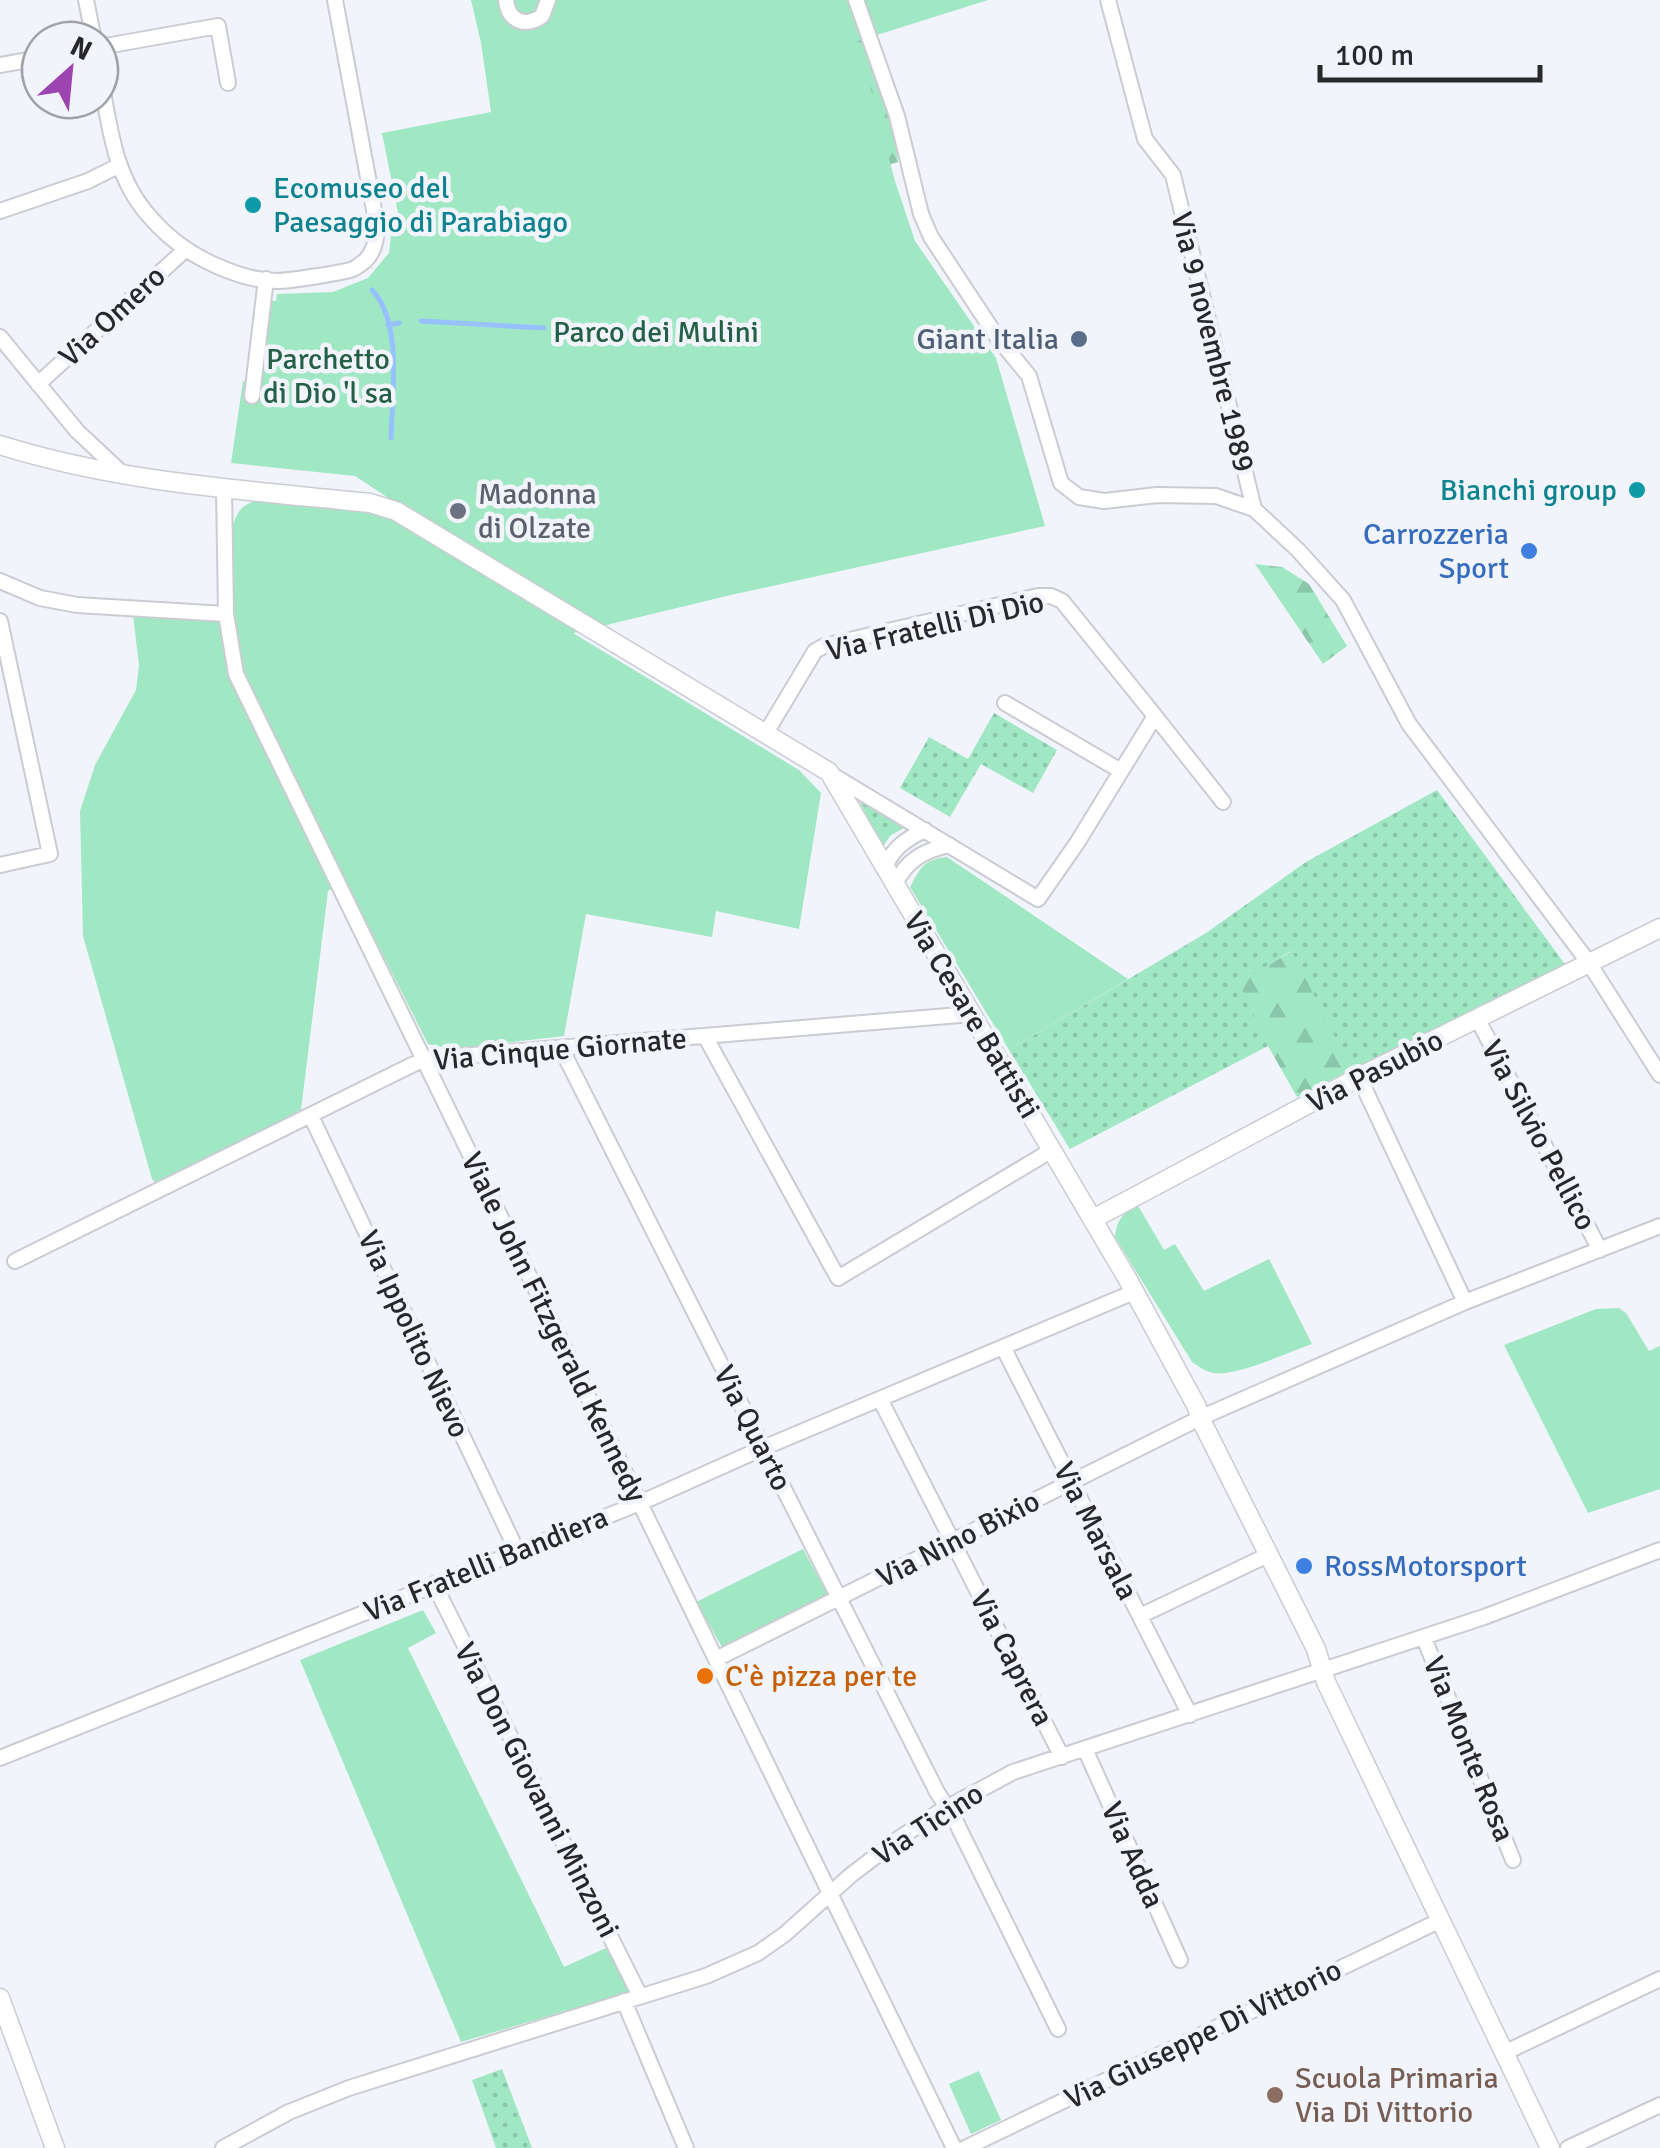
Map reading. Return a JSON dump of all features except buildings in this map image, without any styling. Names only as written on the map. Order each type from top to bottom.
[{"type":"street","points":[[109,120],[118,166],[147,214],[186,248],[217,266],[266,280],[353,269],[372,252],[377,226],[335,0]]},
{"type":"street","points":[[506,0],[512,16],[524,22],[542,16],[548,0]]},
{"type":"street","points":[[856,0],[897,116],[921,214],[931,238],[1028,376],[1061,483],[1079,497],[1104,501],[1157,495],[1216,496],[1254,509],[1298,550],[1343,600],[1410,724],[1589,963],[1660,1075]]},
{"type":"street","name":"Via 9 novembre 1989","points":[[1108,0],[1145,139],[1173,175],[1254,509]]},
{"type":"street","points":[[120,43],[218,26],[228,83]]},
{"type":"street","points":[[0,211],[88,181],[118,166]]},
{"type":"street","name":"Via Omero","points":[[38,384],[186,248]]},
{"type":"street","points":[[252,396],[266,280]]},
{"type":"street","points":[[0,336],[77,431],[125,476]]},
{"type":"street","name":"Via Cesare Battisti","points":[[0,445],[52,461],[125,476],[370,503],[396,511],[829,772],[1092,1219],[1197,1407],[1316,1649],[1323,1672],[1550,2148]]},
{"type":"street","name":"Viale John Fitzgerald Kennedy","points":[[224,488],[226,614],[236,674],[954,2148]]},
{"type":"street","points":[[0,581],[40,598],[76,605],[226,614]]},
{"type":"street","name":"Via Fratelli Di Dio","points":[[766,733],[815,651],[824,646],[1051,596],[1062,601],[1223,802]]},
{"type":"street","points":[[0,621],[50,854],[0,865]]},
{"type":"street","points":[[1005,703],[1121,770]]},
{"type":"street","points":[[829,772],[1038,899],[1154,716]]},
{"type":"street","points":[[885,867],[897,847],[925,830]]},
{"type":"street","points":[[895,884],[908,863],[920,854],[949,845]]},
{"type":"street","name":"Via Pasubio","points":[[1092,1219],[1360,1077],[1660,928]]},
{"type":"street","name":"Via Cinque Giornate","points":[[15,1262],[424,1059],[972,1014]]},
{"type":"street","name":"Via Silvio Pellico","points":[[1478,1020],[1600,1250]]},
{"type":"street","points":[[705,1036],[838,1278],[1052,1150]]},
{"type":"street","name":"Via Quarto","points":[[562,1048],[1058,2029]]},
{"type":"street","points":[[1360,1077],[1465,1302]]},
{"type":"street","name":"Via Ippolito Nievo","points":[[311,1116],[516,1551]]},
{"type":"street","points":[[1200,1418],[1465,1302],[1660,1226]]},
{"type":"street","name":"Via Fratelli Bandiera","points":[[0,1758],[640,1504],[1134,1292]]},
{"type":"street","name":"Via Marsala","points":[[1003,1347],[1190,1715]]},
{"type":"street","name":"Via Caprera","points":[[880,1398],[1062,1756]]},
{"type":"street","name":"Via Nino Bixio","points":[[716,1660],[1200,1418]]},
{"type":"street","name":"Via Ticino","points":[[223,2148],[289,2112],[349,2088],[706,1976],[748,1959],[785,1934],[902,1837],[947,1807],[1014,1772],[1424,1638],[1660,1550]]},
{"type":"street","points":[[1140,1616],[1268,1555]]},
{"type":"street","name":"Via Don Giovanni Minzoni","points":[[434,1584],[640,1996]]},
{"type":"street","name":"Via Monte Rosa","points":[[1424,1638],[1513,1860]]},
{"type":"street","name":"Via Adda","points":[[1085,1749],[1180,1960]]},
{"type":"street","name":"Via Giuseppe Di Vittorio","points":[[965,2148],[1441,1920]]},
{"type":"street","points":[[1504,2052],[1660,1979]]},
{"type":"street","points":[[0,1998],[55,2148]]},
{"type":"street","points":[[624,2001],[686,2148]]},
{"type":"street","points":[[1568,2148],[1660,2105]]},
{"type":"green space","name":"Parco dei Mulini","points":[[471,0],[988,0],[858,41],[915,241],[996,358],[1045,526],[573,633],[799,770],[821,793],[799,929],[716,911],[712,937],[586,914],[564,1036],[450,1049],[428,1044],[346,882],[328,891],[301,1110],[156,1183],[83,936],[80,811],[95,765],[136,690],[139,666],[132,606],[232,607],[232,529],[242,508],[260,500],[319,501],[379,513],[483,560],[355,476],[231,463],[243,381],[259,385],[272,301],[276,301],[277,294],[333,292],[368,278],[389,253],[392,226],[400,223],[382,133],[491,112]]},
{"type":"green space","points":[[879,0],[869,47],[896,138],[898,162],[881,167],[847,43]]},
{"type":"green space","points":[[1255,564],[1282,567],[1309,584],[1347,646],[1323,664]]},
{"type":"green space","points":[[994,713],[1057,750],[1033,793],[981,764],[950,817],[900,788],[929,737],[968,759]]},
{"type":"green space","points":[[1437,790],[1567,967],[1351,1070],[1291,951],[1240,983],[1268,1046],[1070,1149],[1009,1050],[1206,933],[1306,862]]},
{"type":"green space","points":[[859,801],[904,828],[891,835],[883,846]]},
{"type":"green space","points":[[947,857],[1128,979],[1009,1050],[910,887],[924,866]]},
{"type":"green space","points":[[1292,951],[1351,1070],[1297,1097],[1239,983]]},
{"type":"green space","points":[[1137,1204],[1164,1250],[1175,1244],[1204,1291],[1269,1259],[1312,1344],[1223,1373],[1210,1372],[1192,1362],[1115,1237],[1122,1218]]},
{"type":"green space","points":[[1619,1308],[1649,1351],[1660,1346],[1660,1489],[1588,1513],[1504,1345],[1596,1309]]},
{"type":"green space","points":[[803,1549],[828,1595],[722,1647],[696,1602]]},
{"type":"green space","points":[[423,1610],[436,1633],[408,1648],[564,1967],[606,1948],[630,1992],[461,2042],[300,1660]]},
{"type":"green space","points":[[502,2069],[532,2148],[496,2148],[472,2080]]},
{"type":"green space","points":[[979,2071],[1001,2120],[971,2134],[949,2084]]},
{"type":"waterway","points":[[372,290],[382,304],[392,340],[391,438]]},
{"type":"waterway","points":[[421,321],[544,328]]},
{"type":"waterway","points":[[388,325],[399,323]]},
{"type":"place","name":"Ecomuseo del Paesaggio di Parabiago","points":[[253,205]]},
{"type":"place","name":"Giant Italia","points":[[1079,339]]},
{"type":"place","name":"Bianchi group","points":[[1637,490]]},
{"type":"place","name":"Madonna di Olzate","points":[[458,511]]},
{"type":"place","name":"Carrozzeria Sport","points":[[1529,551]]},
{"type":"place","name":"RossMotorsport","points":[[1304,1566]]},
{"type":"place","name":"C'è pizza per te","points":[[705,1676]]},
{"type":"place","name":"Scuola Primaria Via Di Vittorio","points":[[1275,2095]]},
{"type":"park label","name":"Parchetto di Dio 'l sa","points":[[328,376]]}]
